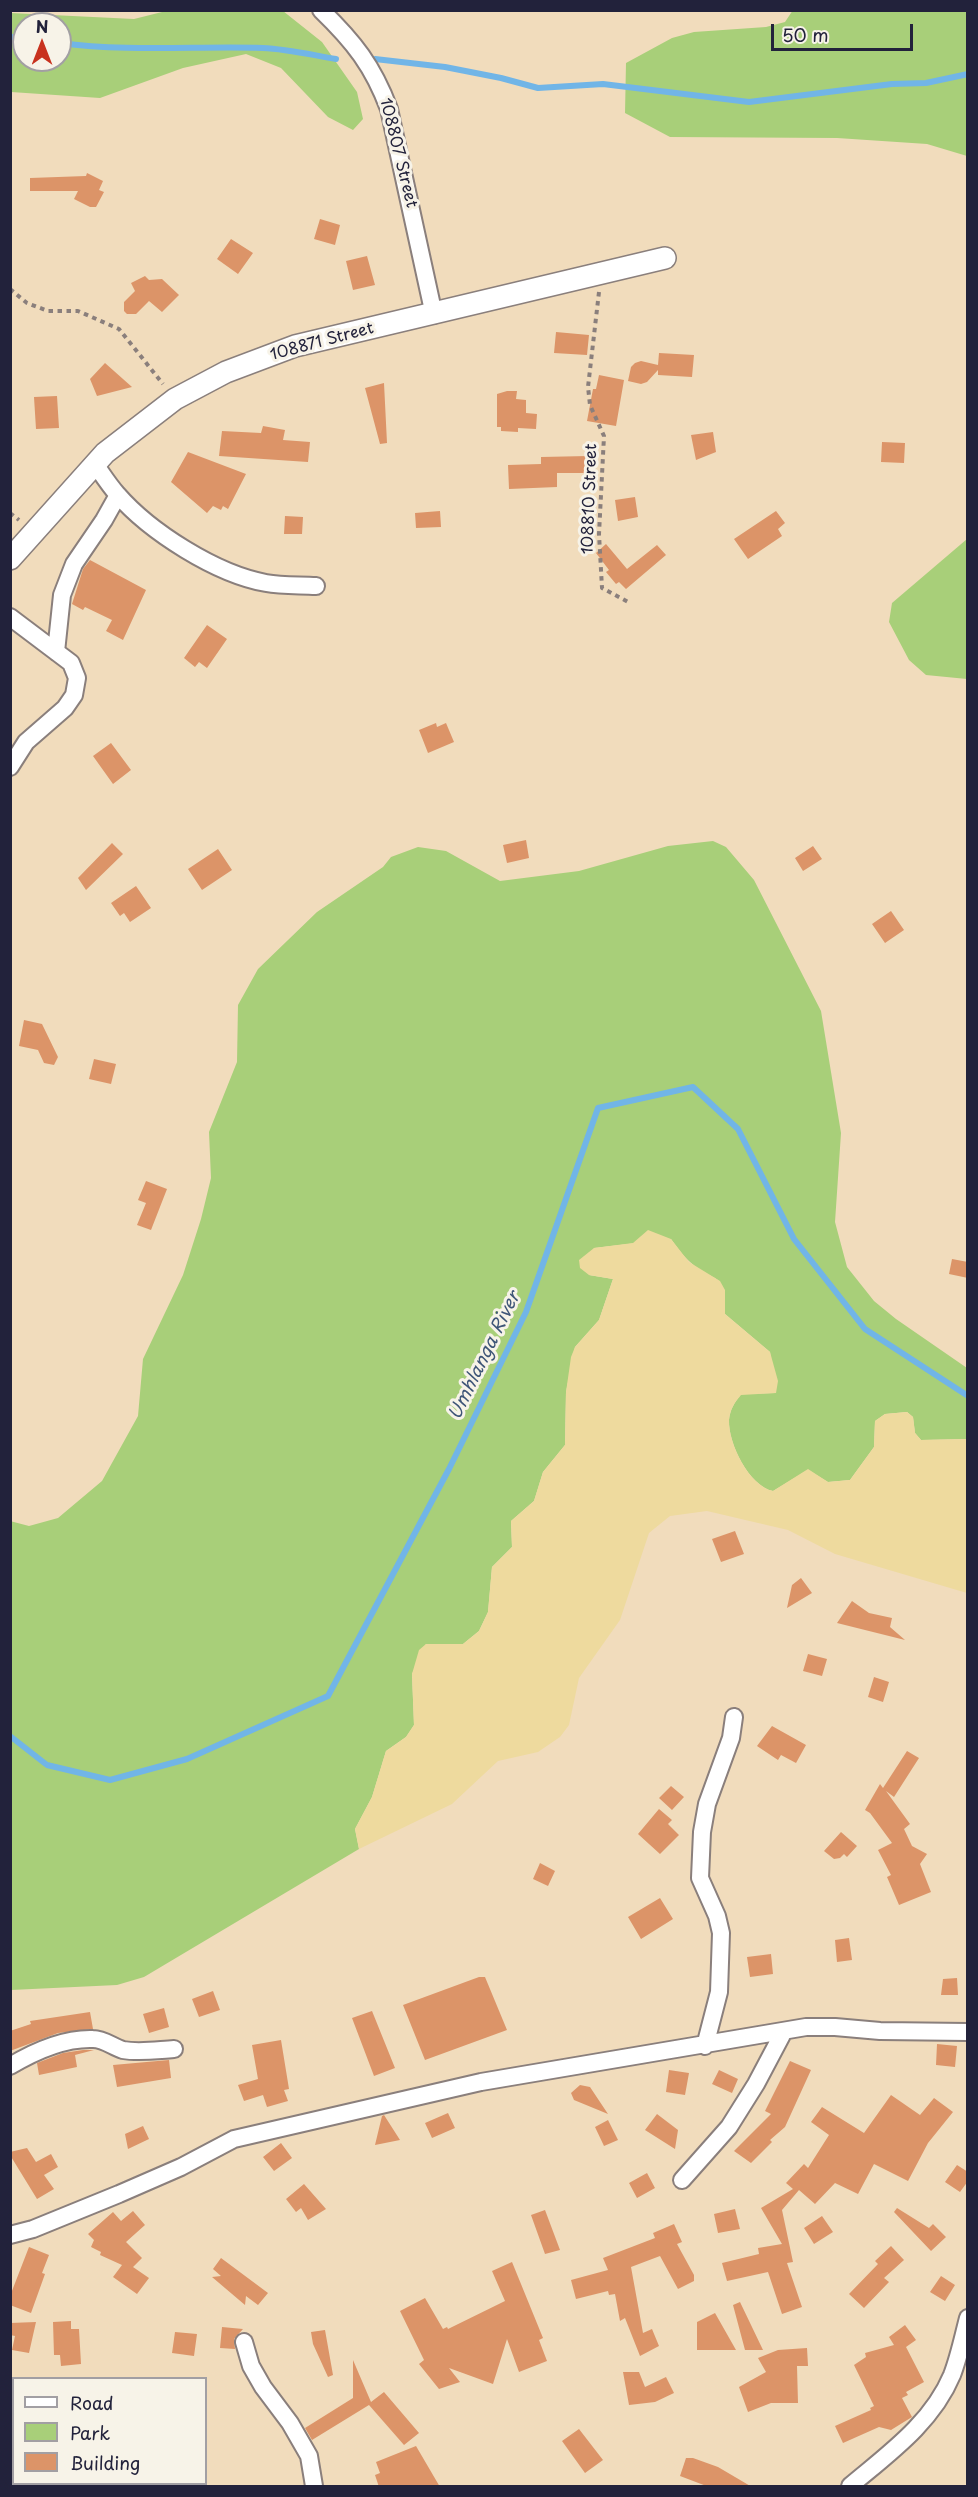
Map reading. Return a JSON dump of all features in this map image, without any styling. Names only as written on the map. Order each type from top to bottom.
[{"type":"street","name":"108807 Street","points":[[321,10],[346,34],[364,56],[380,84],[389,109],[434,315]]},
{"type":"street","name":"108871 Street","points":[[10,560],[105,453],[175,399],[226,372],[295,346],[434,315],[665,258]]},
{"type":"street","points":[[95,464],[118,495],[138,514],[189,551],[233,573],[266,583],[316,586]]},
{"type":"street","points":[[56,652],[62,595],[74,564],[118,495]]},
{"type":"street","points":[[10,617],[71,663],[76,678],[74,695],[65,708],[26,742],[10,768]]},
{"type":"street","points":[[705,2046],[718,1992],[721,1933],[717,1916],[700,1878],[702,1832],[707,1804],[731,1738],[734,1717]]},
{"type":"street","points":[[10,2235],[33,2229],[91,2206],[181,2167],[234,2139],[481,2082],[589,2062],[783,2033],[806,2027],[968,2032]]},
{"type":"street","points":[[682,2180],[729,2127],[756,2084],[783,2033]]},
{"type":"street","points":[[10,2066],[36,2051],[64,2042],[93,2038],[120,2049],[136,2052],[174,2049]]},
{"type":"street","points":[[850,2487],[890,2454],[935,2405],[952,2374],[968,2318]]},
{"type":"street","points":[[244,2342],[251,2367],[262,2387],[290,2423],[309,2456],[314,2487]]},
{"type":"path","name":"108810 Street","points":[[601,274],[588,387],[590,405],[604,436],[599,534],[602,588],[630,603]]},
{"type":"path","points":[[10,289],[27,303],[48,311],[78,311],[119,328],[175,399]]},
{"type":"green space","points":[[170,10],[283,11],[322,42],[357,92],[363,119],[353,130],[328,117],[281,68],[246,54],[183,68],[100,98],[11,92],[11,13],[12,72],[72,72],[72,16],[134,19]]},
{"type":"green space","points":[[793,10],[967,11],[967,156],[927,144],[837,138],[670,137],[625,113],[626,63],[672,38],[694,32],[766,27],[785,22]]},
{"type":"green space","points":[[967,539],[967,679],[926,675],[909,660],[889,622],[892,603]]},
{"type":"green space","points":[[713,841],[726,847],[754,880],[821,1011],[841,1133],[835,1222],[847,1267],[874,1301],[967,1368],[967,1439],[921,1440],[915,1433],[913,1417],[907,1412],[885,1414],[875,1421],[874,1447],[850,1480],[828,1482],[808,1470],[773,1491],[764,1487],[748,1472],[736,1451],[729,1420],[732,1409],[741,1394],[775,1393],[770,1352],[725,1314],[723,1289],[720,1283],[689,1261],[671,1239],[594,1248],[589,1275],[613,1279],[599,1320],[575,1347],[566,1392],[565,1445],[543,1472],[534,1501],[511,1521],[512,1547],[492,1567],[488,1612],[479,1631],[463,1644],[426,1644],[412,1674],[414,1725],[406,1737],[386,1751],[372,1797],[355,1829],[359,1849],[144,1977],[117,1985],[11,1990],[10,1521],[29,1526],[58,1518],[102,1481],[138,1416],[143,1359],[183,1275],[211,1178],[209,1132],[237,1062],[238,1005],[258,969],[317,912],[383,867],[391,857],[418,847],[446,851],[500,881],[579,871],[668,846]]},
{"type":"green space","points":[[12,2484],[150,2485],[149,2486],[11,2486]]},
{"type":"sand","points":[[648,1230],[671,1239],[689,1262],[720,1281],[725,1290],[725,1314],[770,1352],[778,1381],[776,1393],[741,1395],[730,1412],[729,1420],[736,1451],[748,1472],[764,1487],[773,1491],[808,1469],[828,1482],[850,1480],[874,1447],[875,1421],[885,1414],[907,1412],[913,1417],[915,1433],[921,1440],[967,1439],[967,1593],[835,1554],[788,1530],[707,1511],[670,1516],[649,1533],[620,1620],[579,1678],[569,1725],[560,1737],[538,1752],[498,1761],[452,1804],[359,1849],[355,1829],[372,1797],[386,1751],[406,1737],[414,1725],[412,1674],[419,1650],[426,1644],[463,1644],[479,1631],[488,1612],[492,1567],[512,1547],[511,1521],[534,1501],[543,1472],[565,1445],[566,1392],[571,1357],[575,1347],[599,1320],[613,1279],[589,1275],[580,1268],[579,1260],[594,1248],[633,1243]]},
{"type":"building","points":[[87,173],[103,181],[99,190],[104,192],[96,207],[90,207],[74,199],[78,191],[30,191],[30,178],[86,176]]},
{"type":"building","points":[[320,219],[340,225],[335,245],[314,239]]},
{"type":"building","points":[[231,239],[253,253],[238,274],[217,259]]},
{"type":"building","points":[[367,256],[375,285],[353,290],[346,261]]},
{"type":"building","points":[[145,276],[149,280],[162,279],[179,295],[162,312],[149,301],[136,314],[127,314],[124,311],[124,302],[135,291],[131,283]]},
{"type":"building","points":[[556,332],[589,335],[587,355],[554,353]]},
{"type":"building","points":[[659,353],[694,355],[692,377],[658,375],[658,370],[647,382],[641,384],[628,381],[631,367],[635,363],[641,361],[658,365]]},
{"type":"building","points":[[105,363],[132,387],[97,396],[90,379]]},
{"type":"building","points":[[599,375],[624,380],[616,426],[587,421],[593,389],[596,389]]},
{"type":"building","points":[[384,383],[387,443],[380,444],[365,388]]},
{"type":"building","points":[[517,391],[516,399],[526,400],[526,413],[537,414],[536,429],[518,428],[518,432],[501,431],[501,427],[497,427],[497,394]]},
{"type":"building","points":[[57,396],[59,428],[36,429],[34,397]]},
{"type":"building","points":[[263,426],[285,430],[283,440],[310,442],[308,462],[219,456],[222,431],[261,433]]},
{"type":"building","points":[[713,432],[716,452],[696,460],[691,435]]},
{"type":"building","points":[[882,442],[905,443],[904,463],[881,462]]},
{"type":"building","points":[[188,452],[246,474],[228,509],[223,506],[221,510],[213,506],[207,513],[171,482]]},
{"type":"building","points":[[588,456],[589,473],[557,473],[557,487],[509,489],[508,465],[541,464],[541,457]]},
{"type":"building","points":[[635,497],[638,517],[618,521],[615,500]]},
{"type":"building","points":[[440,511],[441,527],[416,528],[415,513]]},
{"type":"building","points":[[776,511],[785,523],[778,529],[782,536],[748,559],[734,539]]},
{"type":"building","points":[[285,516],[303,517],[302,534],[284,534]]},
{"type":"building","points":[[606,544],[627,569],[657,545],[666,555],[626,589],[619,582],[616,584],[606,572],[609,570],[596,553]]},
{"type":"building","points":[[90,560],[146,590],[123,640],[106,631],[112,620],[85,607],[83,610],[72,604],[83,569]]},
{"type":"building","points":[[207,625],[227,639],[207,668],[199,662],[195,667],[184,658]]},
{"type":"building","points":[[436,723],[437,727],[446,723],[454,742],[428,753],[419,730]]},
{"type":"building","points":[[111,743],[131,770],[113,784],[93,756]]},
{"type":"building","points":[[526,840],[529,858],[507,863],[503,845]]},
{"type":"building","points":[[112,843],[123,854],[86,890],[78,878]]},
{"type":"building","points":[[813,846],[822,859],[803,871],[795,858]]},
{"type":"building","points":[[218,849],[232,870],[202,890],[188,869]]},
{"type":"building","points":[[136,886],[151,908],[130,922],[124,913],[120,916],[111,903]]},
{"type":"building","points":[[891,911],[904,930],[885,943],[872,924]]},
{"type":"building","points":[[24,1020],[42,1024],[58,1057],[54,1065],[44,1063],[38,1050],[19,1046]]},
{"type":"building","points":[[94,1059],[116,1064],[111,1084],[89,1079]]},
{"type":"building","points":[[146,1181],[167,1189],[151,1230],[137,1225],[146,1203],[138,1200]]},
{"type":"building","points":[[952,1259],[968,1262],[968,1278],[949,1274]]},
{"type":"building","points":[[735,1531],[744,1554],[721,1562],[712,1539]]},
{"type":"building","points":[[801,1578],[812,1593],[787,1608],[792,1585]]},
{"type":"building","points":[[852,1601],[869,1613],[892,1618],[890,1627],[905,1640],[837,1623]]},
{"type":"building","points":[[808,1654],[827,1659],[822,1676],[803,1671]]},
{"type":"building","points":[[874,1677],[889,1682],[883,1702],[868,1697]]},
{"type":"building","points":[[772,1726],[806,1745],[796,1763],[781,1755],[778,1760],[757,1746]]},
{"type":"building","points":[[907,1751],[919,1758],[894,1797],[886,1791],[910,1824],[904,1829],[912,1846],[927,1854],[920,1864],[931,1892],[899,1905],[887,1877],[891,1875],[878,1850],[892,1843],[870,1813],[865,1810],[880,1784],[883,1788]]},
{"type":"building","points":[[671,1786],[684,1797],[672,1810],[659,1798]]},
{"type":"building","points":[[659,1809],[672,1820],[668,1824],[679,1835],[660,1854],[638,1834]]},
{"type":"building","points":[[841,1832],[857,1846],[847,1857],[844,1854],[834,1859],[824,1851]]},
{"type":"building","points":[[540,1863],[555,1871],[548,1886],[533,1879]]},
{"type":"building","points":[[660,1898],[673,1919],[641,1939],[628,1917]]},
{"type":"building","points":[[849,1938],[852,1960],[837,1962],[835,1940]]},
{"type":"building","points":[[771,1954],[773,1974],[750,1977],[747,1957]]},
{"type":"building","points":[[479,1977],[485,1977],[507,2030],[425,2060],[403,2005]]},
{"type":"building","points":[[957,1978],[958,1995],[941,1995],[943,1979]]},
{"type":"building","points":[[213,1991],[220,2010],[199,2017],[192,1999]]},
{"type":"building","points":[[164,2008],[169,2027],[149,2033],[143,2014]]},
{"type":"building","points":[[372,2011],[395,2068],[374,2076],[352,2018]]},
{"type":"building","points":[[90,2012],[93,2029],[58,2033],[10,2051],[10,2031],[31,2024],[30,2021]]},
{"type":"building","points":[[281,2040],[289,2089],[284,2090],[288,2101],[267,2107],[263,2095],[244,2101],[238,2085],[258,2079],[252,2045]]},
{"type":"building","points":[[937,2044],[957,2046],[955,2067],[936,2065]]},
{"type":"building","points":[[94,2050],[75,2055],[77,2067],[39,2075],[37,2063],[63,2053]]},
{"type":"building","points":[[169,2060],[171,2078],[117,2087],[113,2065]]},
{"type":"building","points":[[790,2061],[811,2070],[785,2127],[770,2140],[772,2142],[751,2163],[734,2151],[771,2114],[765,2111]]},
{"type":"building","points":[[669,2070],[689,2073],[685,2095],[666,2092]]},
{"type":"building","points":[[719,2070],[738,2079],[732,2093],[712,2084]]},
{"type":"building","points":[[580,2085],[590,2087],[608,2114],[574,2100],[571,2093]]},
{"type":"building","points":[[891,2095],[920,2115],[934,2098],[953,2112],[928,2143],[908,2181],[874,2164],[858,2194],[835,2183],[815,2204],[799,2190],[782,2210],[793,2262],[787,2263],[802,2307],[782,2314],[768,2272],[727,2281],[722,2263],[759,2254],[758,2248],[782,2244],[761,2208],[793,2189],[786,2183],[804,2164],[808,2168],[829,2135],[811,2122],[822,2107],[864,2133]]},
{"type":"building","points":[[448,2113],[455,2128],[432,2138],[425,2123]]},
{"type":"building","points":[[657,2114],[678,2130],[675,2149],[645,2130]]},
{"type":"building","points":[[384,2115],[400,2140],[375,2145],[382,2116]]},
{"type":"building","points":[[608,2120],[618,2140],[604,2146],[595,2127]]},
{"type":"building","points":[[143,2126],[149,2139],[128,2149],[125,2134]]},
{"type":"building","points":[[281,2143],[292,2158],[274,2171],[263,2157]]},
{"type":"building","points":[[27,2148],[36,2162],[51,2154],[58,2167],[44,2175],[54,2189],[37,2199],[10,2155],[10,2152]]},
{"type":"building","points":[[957,2165],[968,2172],[968,2181],[960,2192],[945,2182]]},
{"type":"building","points":[[647,2173],[655,2188],[637,2198],[629,2183]]},
{"type":"building","points":[[304,2184],[326,2209],[308,2220],[301,2208],[296,2212],[286,2199]]},
{"type":"building","points":[[897,2208],[929,2228],[933,2224],[946,2237],[931,2251],[894,2212]]},
{"type":"building","points":[[735,2209],[740,2229],[718,2233],[714,2214]]},
{"type":"building","points":[[545,2210],[560,2250],[545,2254],[531,2215]]},
{"type":"building","points":[[133,2211],[145,2225],[126,2242],[142,2258],[133,2267],[149,2278],[137,2294],[113,2277],[122,2265],[100,2255],[101,2252],[91,2247],[94,2240],[88,2234],[113,2212],[121,2221]]},
{"type":"building","points":[[822,2216],[833,2232],[814,2244],[804,2228]]},
{"type":"building","points":[[674,2224],[682,2242],[677,2244],[694,2275],[694,2281],[678,2289],[660,2256],[631,2267],[643,2333],[652,2329],[659,2346],[640,2356],[625,2318],[620,2321],[615,2294],[609,2295],[608,2291],[576,2299],[571,2280],[608,2270],[603,2258],[655,2238],[653,2233]]},
{"type":"building","points":[[891,2246],[904,2260],[884,2278],[889,2282],[864,2308],[849,2294],[878,2264],[875,2261]]},
{"type":"building","points":[[29,2247],[49,2255],[42,2273],[45,2274],[31,2313],[10,2305],[10,2296]]},
{"type":"building","points":[[221,2258],[268,2293],[258,2305],[246,2296],[245,2305],[212,2277],[221,2276],[213,2269]]},
{"type":"building","points":[[512,2262],[543,2338],[539,2340],[547,2361],[519,2372],[507,2339],[493,2384],[449,2368],[460,2382],[439,2389],[419,2364],[424,2360],[400,2311],[425,2298],[443,2329],[447,2327],[448,2329],[505,2301],[492,2271]]},
{"type":"building","points":[[941,2276],[955,2285],[945,2301],[930,2292]]},
{"type":"building","points":[[740,2302],[763,2350],[745,2350],[733,2305]]},
{"type":"building","points":[[715,2313],[736,2350],[697,2350],[697,2322]]},
{"type":"building","points":[[71,2321],[71,2329],[79,2329],[81,2364],[61,2366],[60,2355],[54,2355],[53,2322]]},
{"type":"building","points":[[36,2322],[29,2353],[12,2350],[15,2336],[10,2335],[10,2323]]},
{"type":"building","points":[[905,2325],[916,2340],[906,2347],[924,2382],[906,2392],[908,2395],[902,2398],[912,2417],[891,2430],[879,2427],[843,2443],[835,2426],[871,2410],[870,2408],[874,2406],[854,2365],[866,2357],[865,2353],[894,2345],[889,2337]]},
{"type":"building","points":[[222,2327],[243,2329],[234,2339],[235,2349],[220,2348]]},
{"type":"building","points":[[325,2330],[333,2375],[328,2377],[313,2344],[311,2332]]},
{"type":"building","points":[[175,2332],[197,2334],[194,2356],[172,2353]]},
{"type":"building","points":[[807,2348],[808,2366],[797,2366],[798,2403],[771,2403],[748,2412],[739,2387],[766,2372],[758,2358],[778,2350]]},
{"type":"building","points":[[353,2360],[371,2402],[384,2392],[419,2433],[404,2445],[369,2405],[312,2440],[305,2428],[353,2398]]},
{"type":"building","points":[[623,2372],[639,2372],[645,2387],[666,2377],[674,2393],[655,2402],[629,2405]]},
{"type":"building","points":[[579,2429],[603,2460],[585,2473],[562,2441]]},
{"type":"building","points":[[416,2446],[440,2487],[379,2487],[375,2475],[380,2473],[376,2462]]},
{"type":"building","points":[[686,2458],[693,2458],[718,2467],[752,2487],[709,2487],[680,2476]]},
{"type":"waterway","points":[[72,44],[136,48],[263,48],[336,59]]},
{"type":"waterway","points":[[375,59],[445,67],[538,88],[603,84],[749,102],[892,84],[926,83],[968,74]]},
{"type":"waterway","name":"Umhlanga River","points":[[10,1736],[47,1765],[110,1780],[187,1759],[328,1696],[449,1469],[526,1312],[598,1108],[693,1087],[738,1129],[794,1239],[865,1329],[968,1396]]}]
